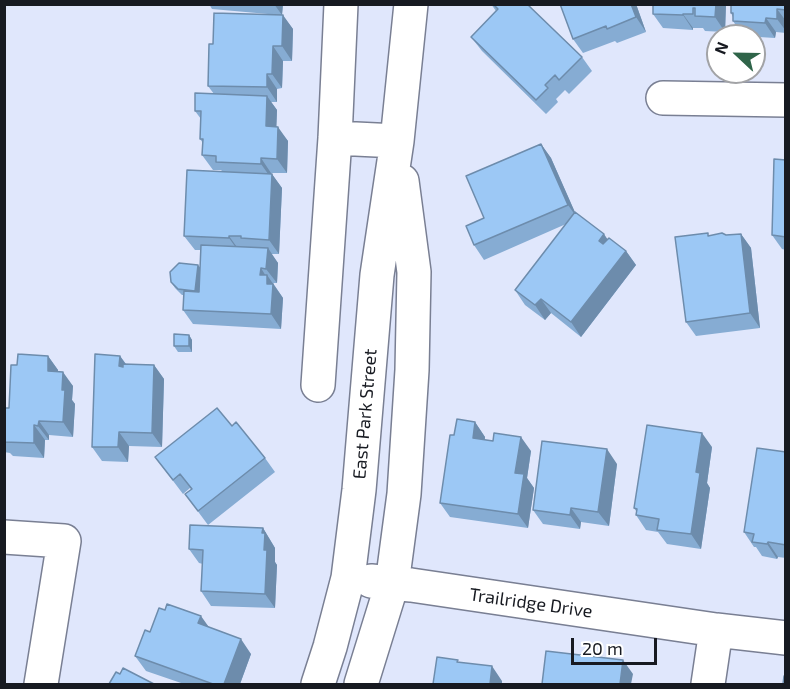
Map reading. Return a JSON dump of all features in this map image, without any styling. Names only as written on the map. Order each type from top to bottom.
[{"type":"street","points":[[318,385],[341,4]]},
{"type":"street","name":"East Park Street","points":[[318,684],[348,578],[359,490],[377,275],[397,141],[411,4]]},
{"type":"street","points":[[663,98],[786,100]]},
{"type":"street","points":[[334,138],[397,141]]},
{"type":"street","name":"East Park Street","points":[[361,684],[392,584],[404,494],[412,370],[414,272],[397,141]]},
{"type":"street","points":[[4,537],[64,541],[40,684]]},
{"type":"street","name":"Trailridge Drive","points":[[348,578],[786,638]]},
{"type":"street","points":[[708,684],[716,630]]},
{"type":"building","points":[[493,4],[527,4],[582,57],[559,80],[555,75],[545,85],[548,88],[536,100],[471,37],[498,9]]},
{"type":"building","points":[[560,4],[631,4],[636,17],[573,39]]},
{"type":"building","points":[[653,4],[716,4],[715,17],[695,16],[695,8],[693,8],[693,14],[653,14]]},
{"type":"building","points":[[731,4],[786,4],[786,10],[777,9],[777,19],[766,18],[765,23],[733,21]]},
{"type":"building","points":[[214,13],[283,15],[282,46],[273,46],[272,74],[267,74],[267,87],[208,86],[209,44],[213,44]]},
{"type":"building","points":[[195,93],[267,96],[266,126],[278,127],[277,159],[261,158],[261,164],[216,162],[216,156],[202,155],[201,111],[195,111]]},
{"type":"building","points":[[541,144],[568,205],[474,245],[466,226],[484,218],[466,176]]},
{"type":"building","points":[[774,159],[786,160],[786,237],[772,235]]},
{"type":"building","points":[[187,170],[272,174],[269,240],[241,238],[241,236],[229,236],[229,238],[184,236]]},
{"type":"building","points":[[575,212],[604,234],[599,241],[603,244],[609,238],[626,251],[571,322],[541,299],[535,305],[515,290]]},
{"type":"building","points":[[708,233],[708,236],[722,233],[741,234],[750,313],[686,322],[675,237]]},
{"type":"building","points":[[201,245],[268,248],[266,269],[261,268],[260,275],[267,275],[267,284],[273,284],[271,314],[183,310],[184,291],[199,292]]},
{"type":"building","points":[[179,263],[198,265],[195,291],[178,289],[171,282],[170,272]]},
{"type":"building","points":[[174,334],[189,335],[189,346],[174,346]]},
{"type":"building","points":[[18,354],[48,356],[48,371],[63,372],[62,390],[65,390],[63,422],[39,421],[38,426],[34,425],[34,443],[4,442],[4,408],[9,408],[11,365],[17,365]]},
{"type":"building","points":[[95,354],[120,356],[119,366],[123,367],[123,364],[154,365],[152,433],[119,432],[118,447],[92,447]]},
{"type":"building","points":[[217,408],[232,426],[236,422],[265,458],[198,511],[185,494],[192,489],[180,474],[173,480],[155,457]]},
{"type":"building","points":[[457,419],[475,422],[473,438],[493,441],[494,433],[521,437],[515,473],[524,474],[518,514],[440,503],[450,435],[454,435]]},
{"type":"building","points":[[647,425],[702,433],[696,472],[700,473],[691,534],[657,530],[659,519],[636,515],[637,509],[634,508]]},
{"type":"building","points":[[542,441],[607,449],[598,512],[571,508],[570,515],[533,510]]},
{"type":"building","points":[[757,448],[786,452],[786,545],[752,542],[754,534],[744,532]]},
{"type":"building","points":[[190,525],[263,528],[264,550],[267,550],[265,594],[201,591],[203,550],[189,549]]},
{"type":"building","points":[[167,604],[201,616],[198,623],[241,639],[224,684],[213,684],[135,656],[145,630],[150,632],[159,608],[165,610]]},
{"type":"building","points":[[546,651],[623,660],[620,684],[542,684]]},
{"type":"building","points":[[437,657],[492,666],[490,684],[433,684]]},
{"type":"building","points":[[123,668],[154,684],[109,684],[116,672],[120,674]]}]
